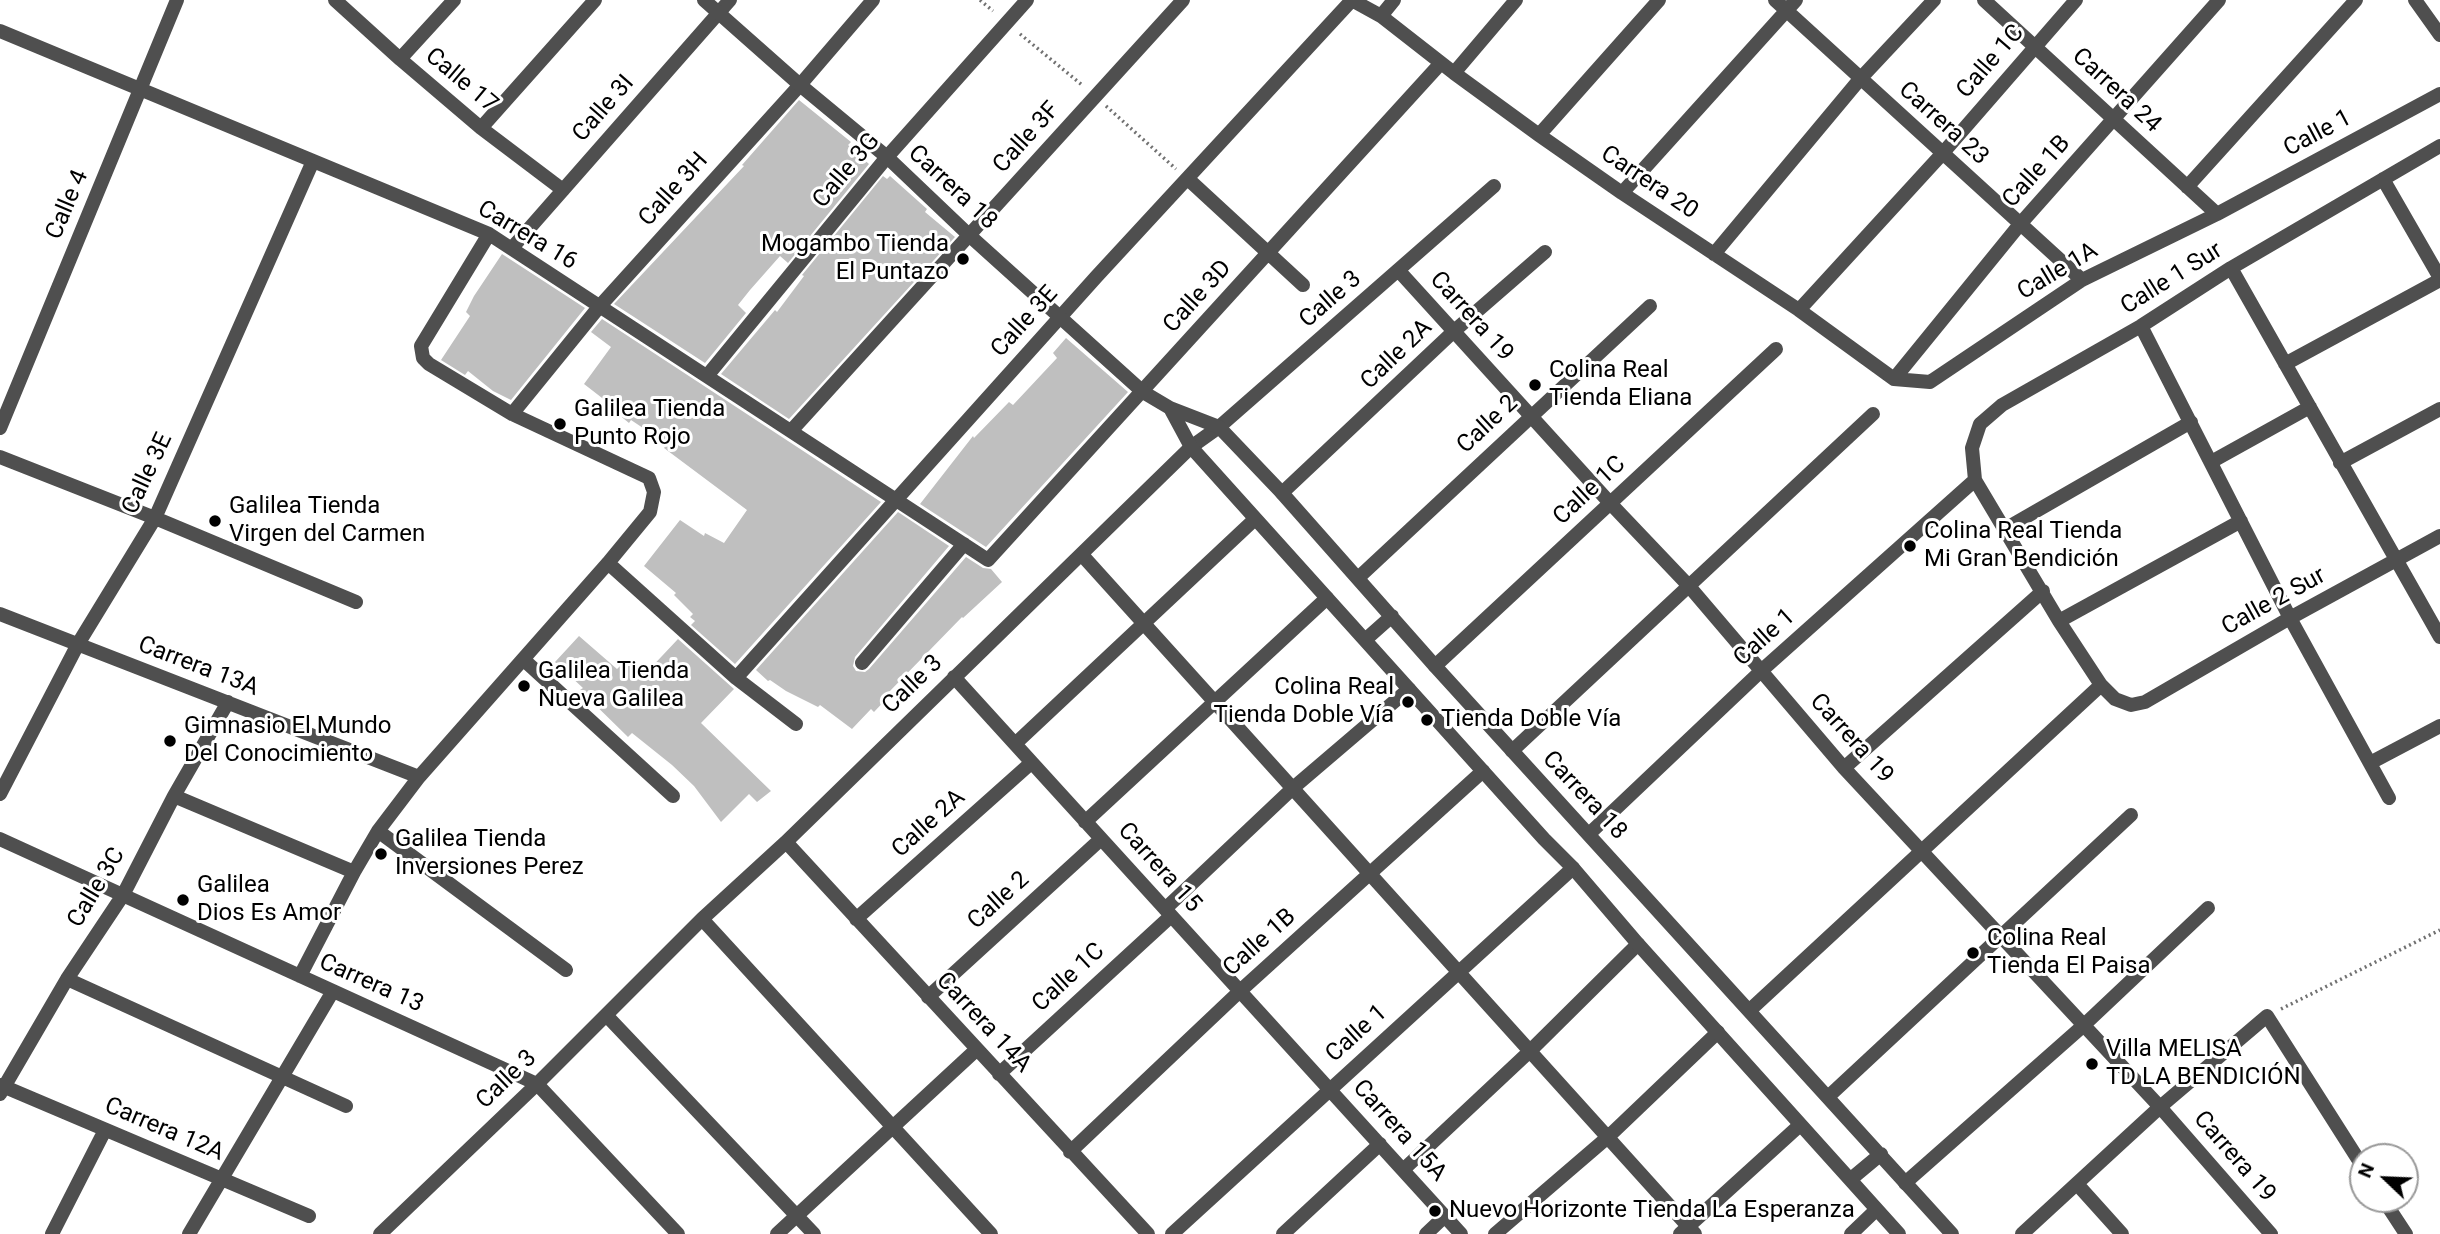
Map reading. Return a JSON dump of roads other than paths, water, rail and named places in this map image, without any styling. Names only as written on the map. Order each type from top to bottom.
[{"type":"street","name":"Calle 4","points":[[0,428],[177,0]]},
{"type":"street","name":"Calle 17","points":[[335,0],[481,128],[563,190]]},
{"type":"street","points":[[400,59],[454,0]]},
{"type":"street","points":[[481,128],[595,0]]},
{"type":"street","name":"Carrera 18","points":[[704,0],[887,158],[1143,392],[1170,408],[1219,427],[1282,493],[1435,666],[1952,1234]]},
{"type":"street","name":"Calle 3I","points":[[512,248],[730,0]]},
{"type":"street","name":"Calle 3H","points":[[512,414],[599,307],[800,85],[873,0]]},
{"type":"street","name":"Calle 3G","points":[[707,376],[887,158],[1027,0]]},
{"type":"street","name":"Calle 3F","points":[[791,431],[1183,0]]},
{"type":"street","name":"Carrera 20","points":[[1352,0],[1381,16],[1539,135],[1799,310],[1894,379]]},
{"type":"street","name":"Calle 3E","points":[[736,678],[1060,317],[1352,0]]},
{"type":"street","points":[[1381,16],[1394,0]]},
{"type":"street","points":[[1454,73],[1516,0]]},
{"type":"street","points":[[1539,135],[1659,0]]},
{"type":"street","name":"Carrera 23","points":[[1775,0],[1792,5],[1860,79],[2082,280]]},
{"type":"street","points":[[1714,254],[1860,79],[1934,0]]},
{"type":"street","name":"Carrera 24","points":[[1984,0],[2217,214]]},
{"type":"street","name":"Calle 1C","points":[[1799,310],[2076,0]]},
{"type":"street","name":"Calle 1B","points":[[1894,379],[2021,223],[2114,121],[2218,0]]},
{"type":"street","points":[[2187,187],[2356,0]]},
{"type":"street","points":[[2415,0],[2440,35]]},
{"type":"street","points":[[1622,193],[1792,5]]},
{"type":"street","name":"Carrera 16","points":[[0,30],[489,234],[988,560]]},
{"type":"street","name":"Calle 3D","points":[[988,560],[1441,63]]},
{"type":"street","name":"Calle 1","points":[[2217,214],[2440,94]]},
{"type":"street","name":"Calle 1 Sur","points":[[1975,480],[1972,448],[1980,425],[2002,405],[2141,326],[2231,268],[2440,146]]},
{"type":"street","name":"Calle 3E","points":[[0,794],[78,644],[155,518],[313,161]]},
{"type":"street","points":[[1188,179],[1303,285]]},
{"type":"street","points":[[2285,364],[2440,279],[2384,179]]},
{"type":"street","name":"Calle 3","points":[[380,1234],[1191,447],[1219,427],[1494,186]]},
{"type":"street","name":"Calle 1A","points":[[1894,379],[1930,382],[2082,280],[2217,214]]},
{"type":"street","points":[[300,976],[354,872],[379,831],[419,777],[608,564],[650,512],[654,492],[649,478],[512,414],[423,358],[421,346],[489,234]]},
{"type":"street","name":"Calle 2A","points":[[1282,493],[1453,332],[1545,252]]},
{"type":"street","points":[[2231,268],[2440,637]]},
{"type":"street","name":"Carrera 19","points":[[1399,271],[1688,585],[1844,768],[2160,1107],[2271,1234]]},
{"type":"street","name":"Calle 2","points":[[1358,578],[1650,306]]},
{"type":"street","points":[[2141,326],[2290,618],[2389,798]]},
{"type":"street","name":"Calle 1C","points":[[1435,666],[1776,349]]},
{"type":"street","points":[[2211,462],[2310,407]]},
{"type":"street","points":[[1170,408],[1191,447],[1573,868],[1899,1234]]},
{"type":"street","points":[[2340,463],[2440,408]]},
{"type":"street","points":[[1512,751],[1873,414]]},
{"type":"street","points":[[2005,529],[2190,422]]},
{"type":"street","points":[[0,457],[356,602]]},
{"type":"street","points":[[1750,1010],[2101,685],[2059,621],[1975,480]]},
{"type":"street","name":"Calle 1","points":[[1589,834],[1761,671],[1975,480]]},
{"type":"street","points":[[1014,744],[1255,519]]},
{"type":"street","points":[[2059,621],[2241,521]]},
{"type":"street","name":"Calle 2 Sur","points":[[2101,685],[2115,699],[2131,705],[2145,702],[2440,536]]},
{"type":"street","points":[[862,663],[964,544]]},
{"type":"street","points":[[1082,555],[1608,1137],[1688,1231],[1800,1125]]},
{"type":"street","points":[[608,564],[736,678],[796,724]]},
{"type":"street","points":[[1844,768],[2043,591]]},
{"type":"street","points":[[1086,822],[1327,598]]},
{"type":"street","name":"Carrera 13A","points":[[0,614],[419,777]]},
{"type":"street","points":[[1365,640],[1392,616]]},
{"type":"street","points":[[524,660],[673,796]]},
{"type":"street","name":"Carrera 15","points":[[954,677],[1330,1090]]},
{"type":"street","name":"Calle 1C","points":[[999,1074],[1293,789],[1409,689]]},
{"type":"street","name":"Calle 3C","points":[[1,1089],[67,979],[123,895],[174,796],[228,702]]},
{"type":"street","points":[[2370,763],[2440,726]]},
{"type":"street","name":"Calle 2A","points":[[856,919],[1031,762]]},
{"type":"street","name":"Calle 1B","points":[[1070,1152],[1240,991],[1483,771]]},
{"type":"street","points":[[174,796],[354,872]]},
{"type":"street","points":[[1829,1096],[2132,815]]},
{"type":"street","points":[[379,831],[566,970]]},
{"type":"street","name":"Carrera 13","points":[[0,839],[537,1084],[678,1234]]},
{"type":"street","name":"Calle 2","points":[[928,997],[1101,839]]},
{"type":"street","name":"Carrera 14A","points":[[786,842],[1148,1234]]},
{"type":"street","name":"Calle 1","points":[[1172,1234],[1573,868]]},
{"type":"street","points":[[1905,1183],[2084,1025],[2208,908]]},
{"type":"street","points":[[702,919],[991,1234]]},
{"type":"street","points":[[1404,1170],[1638,944]]},
{"type":"street","points":[[67,979],[345,1106]]},
{"type":"street","points":[[189,1234],[333,991]]},
{"type":"street","points":[[606,1015],[814,1234]]},
{"type":"street","points":[[2022,1234],[2160,1107],[2267,1016],[2349,1145]]},
{"type":"street","points":[[1496,1234],[1608,1137],[1718,1032]]},
{"type":"street","points":[[776,1234],[976,1050]]},
{"type":"street","name":"Carrera 12A","points":[[1,1089],[309,1216]]},
{"type":"street","name":"Carrera 15A","points":[[1330,1090],[1461,1234]]},
{"type":"street","points":[[52,1234],[105,1130]]},
{"type":"street","points":[[1283,1234],[1380,1143]]},
{"type":"street","points":[[1851,1179],[1881,1154]]},
{"type":"street","points":[[2077,1184],[2122,1234]]},
{"type":"street","points":[[1851,1234],[1876,1210]]},
{"type":"street","points":[[2392,1213],[2406,1234]]},
{"type":"street","points":[[1426,1234],[1445,1216]]},
{"type":"place","name":"Mogambo Tienda El Puntazo","points":[[963,259]]},
{"type":"place","name":"Colina Real Tienda Eliana","points":[[1535,385]]},
{"type":"place","name":"Galilea Tienda Punto Rojo","points":[[560,424]]},
{"type":"place","name":"Galilea Tienda Virgen del Carmen","points":[[215,521]]},
{"type":"place","name":"Colina Real Tienda Mi Gran Bendición","points":[[1910,546]]},
{"type":"place","name":"Galilea Tienda Nueva Galilea","points":[[524,686]]},
{"type":"place","name":"Colina Real Tienda Doble Vía","points":[[1408,702]]},
{"type":"place","name":"Tienda Doble Vía","points":[[1427,720]]},
{"type":"place","name":"Gimnasio El Mundo Del Conocimiento","points":[[170,741]]},
{"type":"place","name":"Galilea Tienda Inversiones Perez","points":[[381,854]]},
{"type":"place","name":"Galilea Dios Es Amor","points":[[183,900]]},
{"type":"place","name":"Colina Real Tienda El Paisa","points":[[1973,953]]},
{"type":"place","name":"Villa MELISA TD LA BENDICIÓN","points":[[2092,1064]]},
{"type":"place","name":"Nuevo Horizonte Tienda La Esperanza","points":[[1435,1211]]}]
